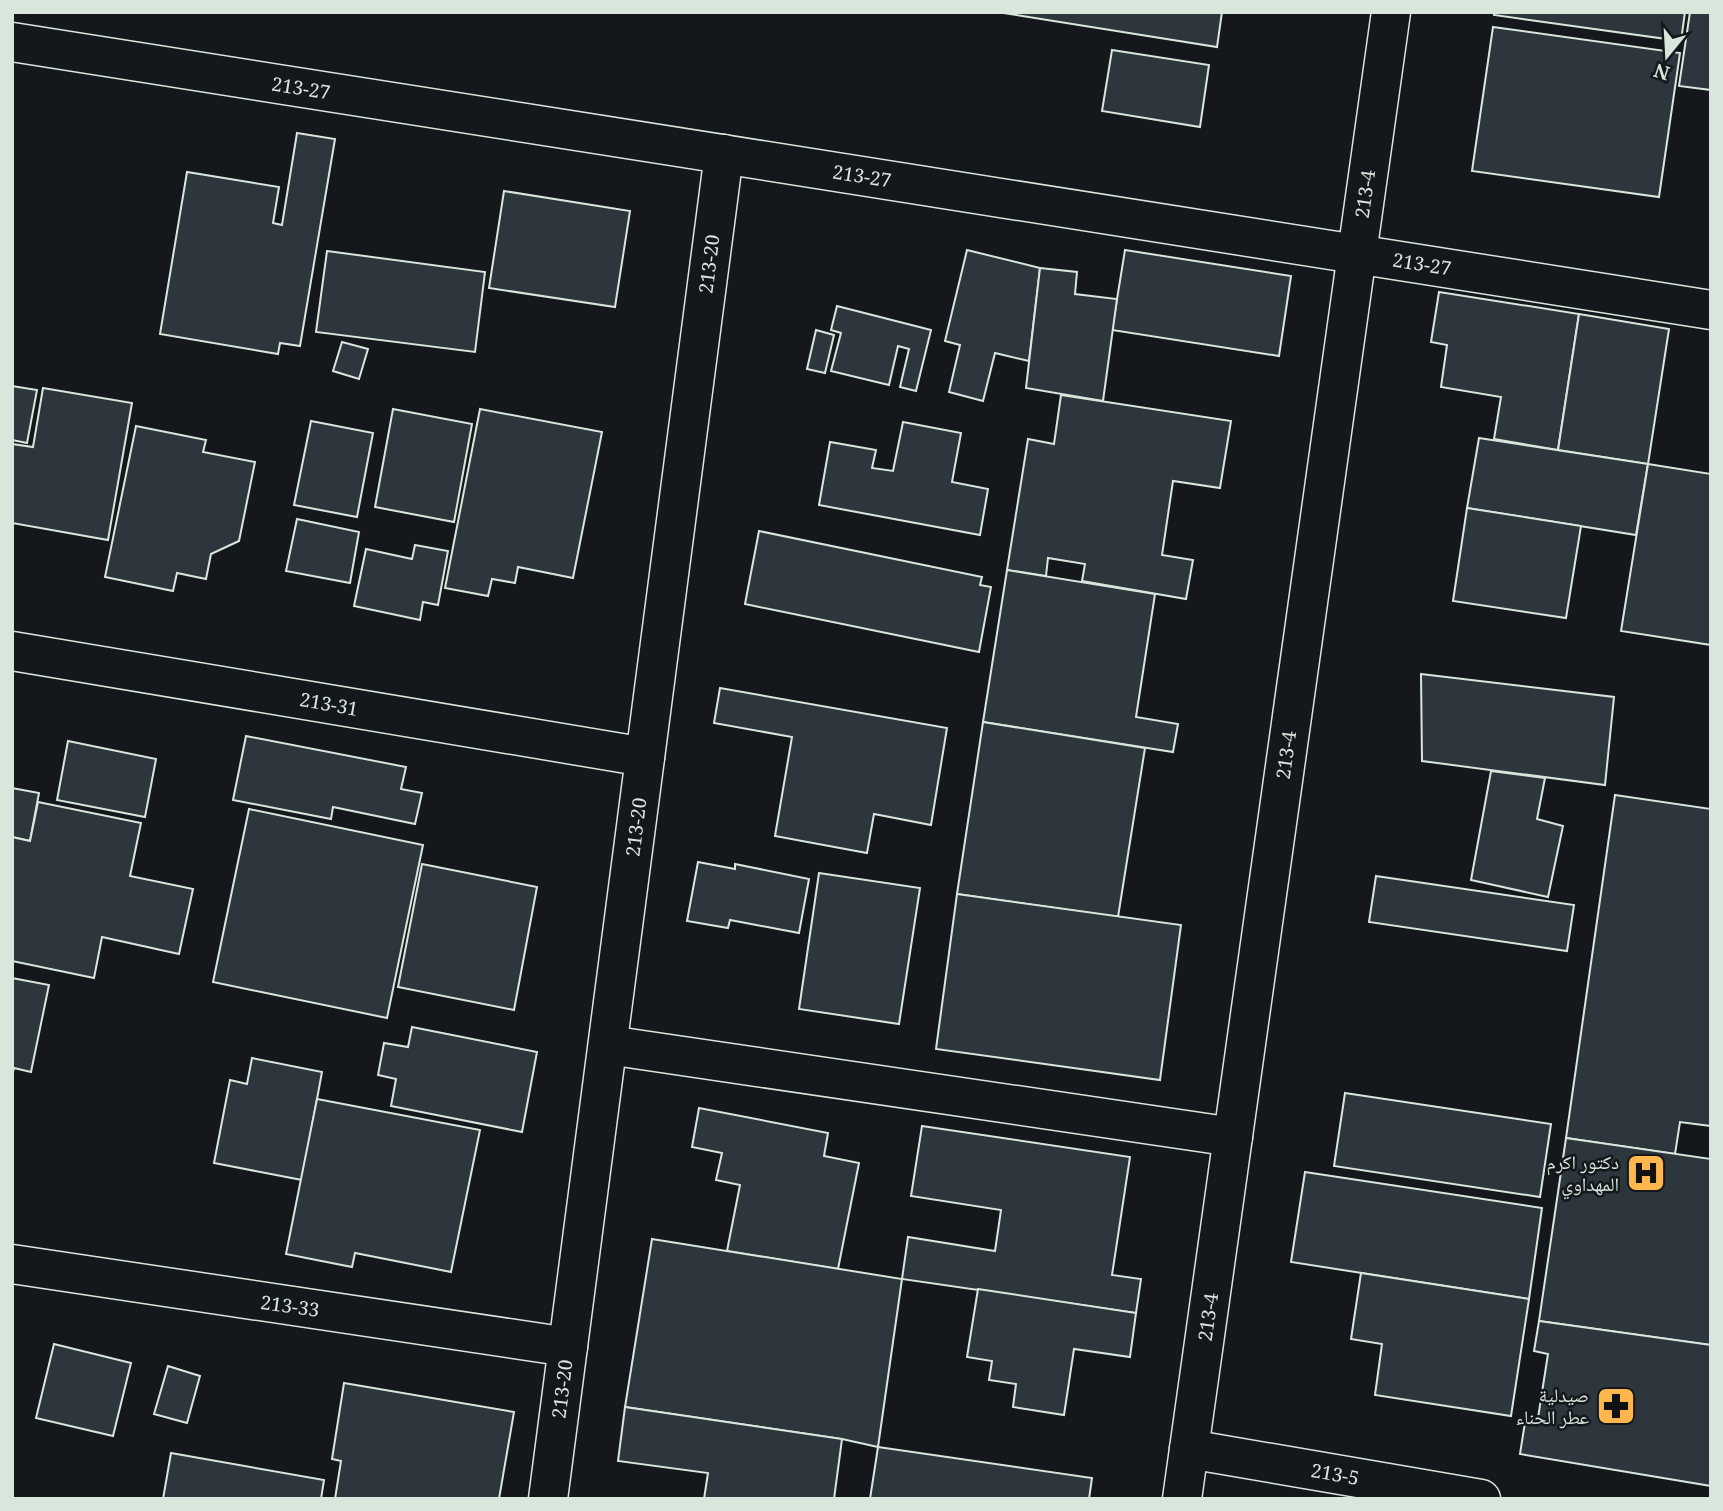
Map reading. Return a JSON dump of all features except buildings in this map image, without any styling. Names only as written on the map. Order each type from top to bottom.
[{"type":"street","name":"213-4","points":[[1182,1499],[1391,12]]},
{"type":"street","name":"213-27","points":[[12,42],[1711,310]]},
{"type":"street","name":"213-20","points":[[548,1499],[724,154]]},
{"type":"street","name":"213-31","points":[[12,651],[645,757]]},
{"type":"street","points":[[608,1045],[1233,1137]]},
{"type":"street","name":"213-33","points":[[12,1264],[568,1347]]},
{"type":"street","name":"213-5","points":[[1189,1449],[1481,1499]]},
{"type":"place","name":"دكتور اكرم المهداوي","points":[[1646,1173]]},
{"type":"place","name":"صيدلية عطر الحناء","points":[[1616,1406]]}]
